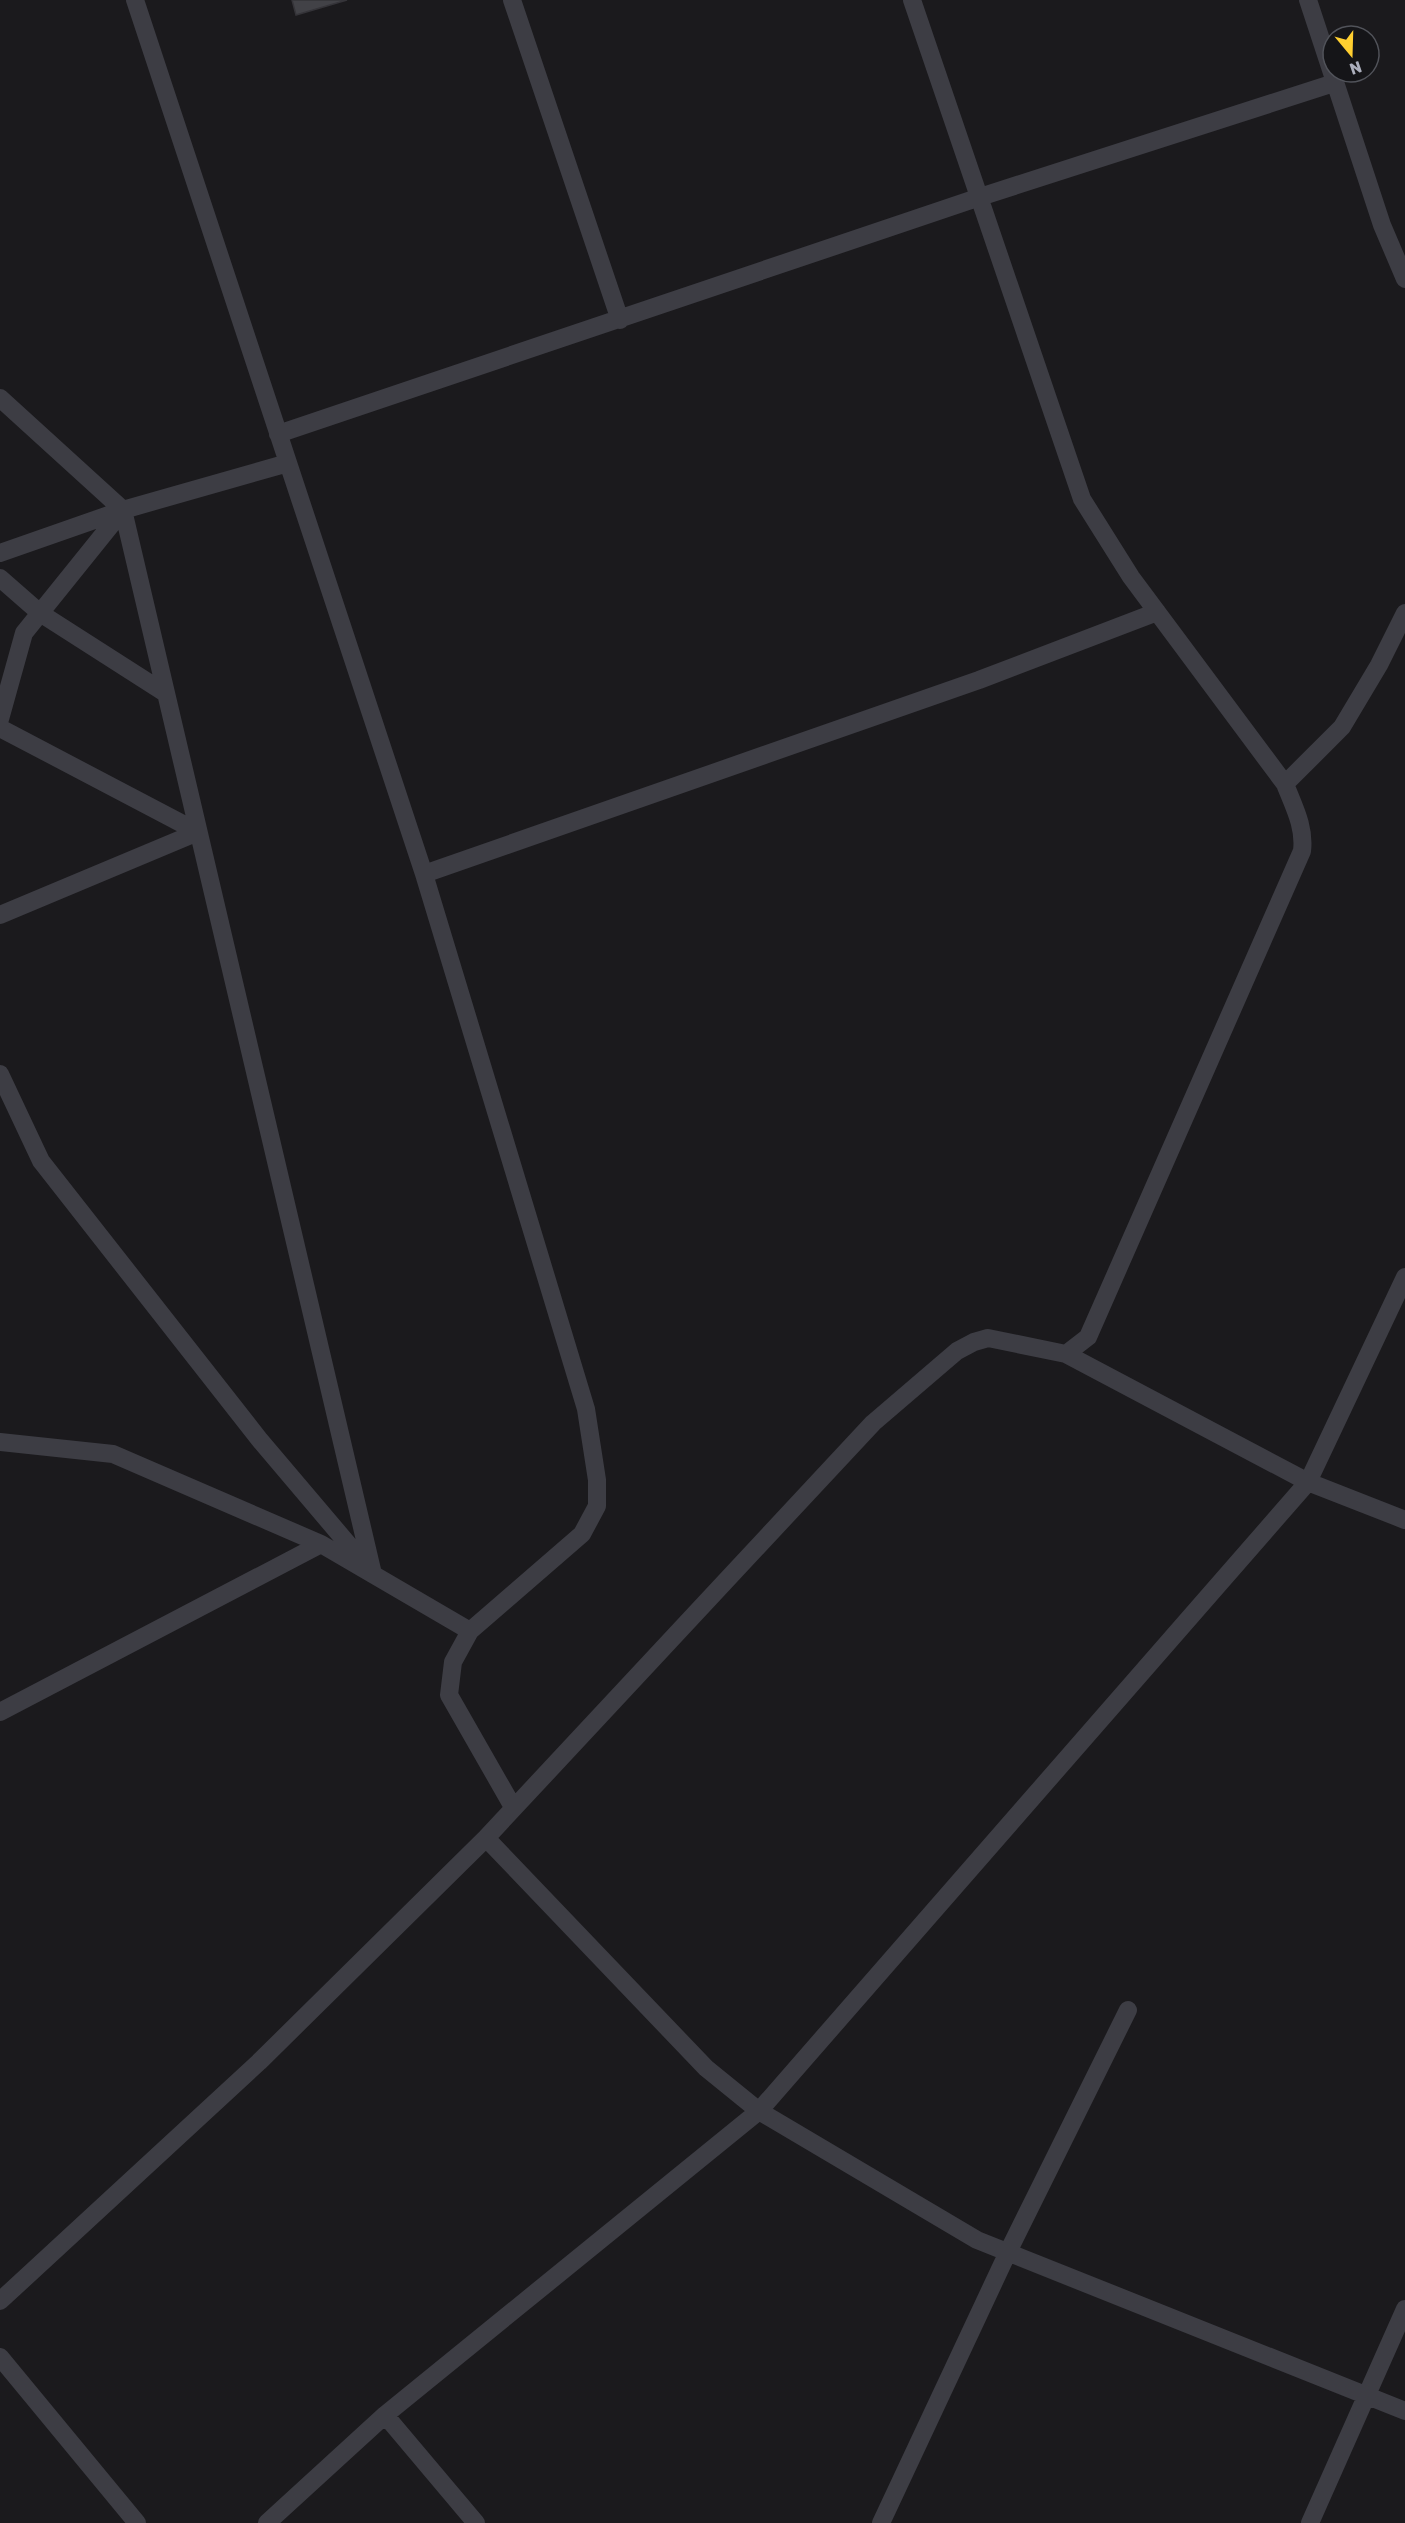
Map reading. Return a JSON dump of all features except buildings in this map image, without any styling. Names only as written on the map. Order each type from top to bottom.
[{"type":"street","points":[[135,0],[424,874],[585,1409],[597,1480],[597,1506],[582,1534],[470,1631],[453,1662],[449,1695],[513,1807]]},
{"type":"street","points":[[512,0],[620,320]]},
{"type":"street","points":[[912,0],[1082,499],[1131,577],[1285,784],[1304,838],[1302,851],[1088,1337],[1066,1354]]},
{"type":"street","points":[[1308,0],[1321,42]]},
{"type":"street","points":[[278,434],[980,197],[1331,84]]},
{"type":"street","points":[[1334,84],[1382,225],[1405,279]]},
{"type":"street","points":[[0,398],[123,510],[373,1574]]},
{"type":"street","points":[[0,554],[123,510],[288,463]]},
{"type":"street","points":[[0,718],[24,633],[123,510]]},
{"type":"street","points":[[0,578],[40,613],[165,693]]},
{"type":"street","points":[[424,874],[979,680],[1158,612]]},
{"type":"street","points":[[1285,784],[1342,727],[1379,665],[1405,614]]},
{"type":"street","points":[[0,728],[198,832]]},
{"type":"street","points":[[0,915],[198,832]]},
{"type":"street","points":[[1,1076],[41,1161],[259,1439],[373,1574]]},
{"type":"street","points":[[267,2523],[386,2415],[759,2110],[1308,1482],[1405,1277]]},
{"type":"street","points":[[0,2301],[259,2062],[486,1838],[873,1423],[957,1351],[988,1338],[1066,1354],[1308,1482],[1405,1520]]},
{"type":"street","points":[[0,1442],[113,1455],[321,1544],[470,1631]]},
{"type":"street","points":[[0,1712],[321,1544]]},
{"type":"street","points":[[486,1838],[706,2068],[759,2110],[977,2240],[1405,2411]]},
{"type":"street","points":[[881,2523],[1008,2252],[1128,2010]]},
{"type":"street","points":[[1310,2523],[1405,2309]]},
{"type":"street","points":[[0,2357],[136,2523]]},
{"type":"street","points":[[386,2415],[476,2523]]}]
